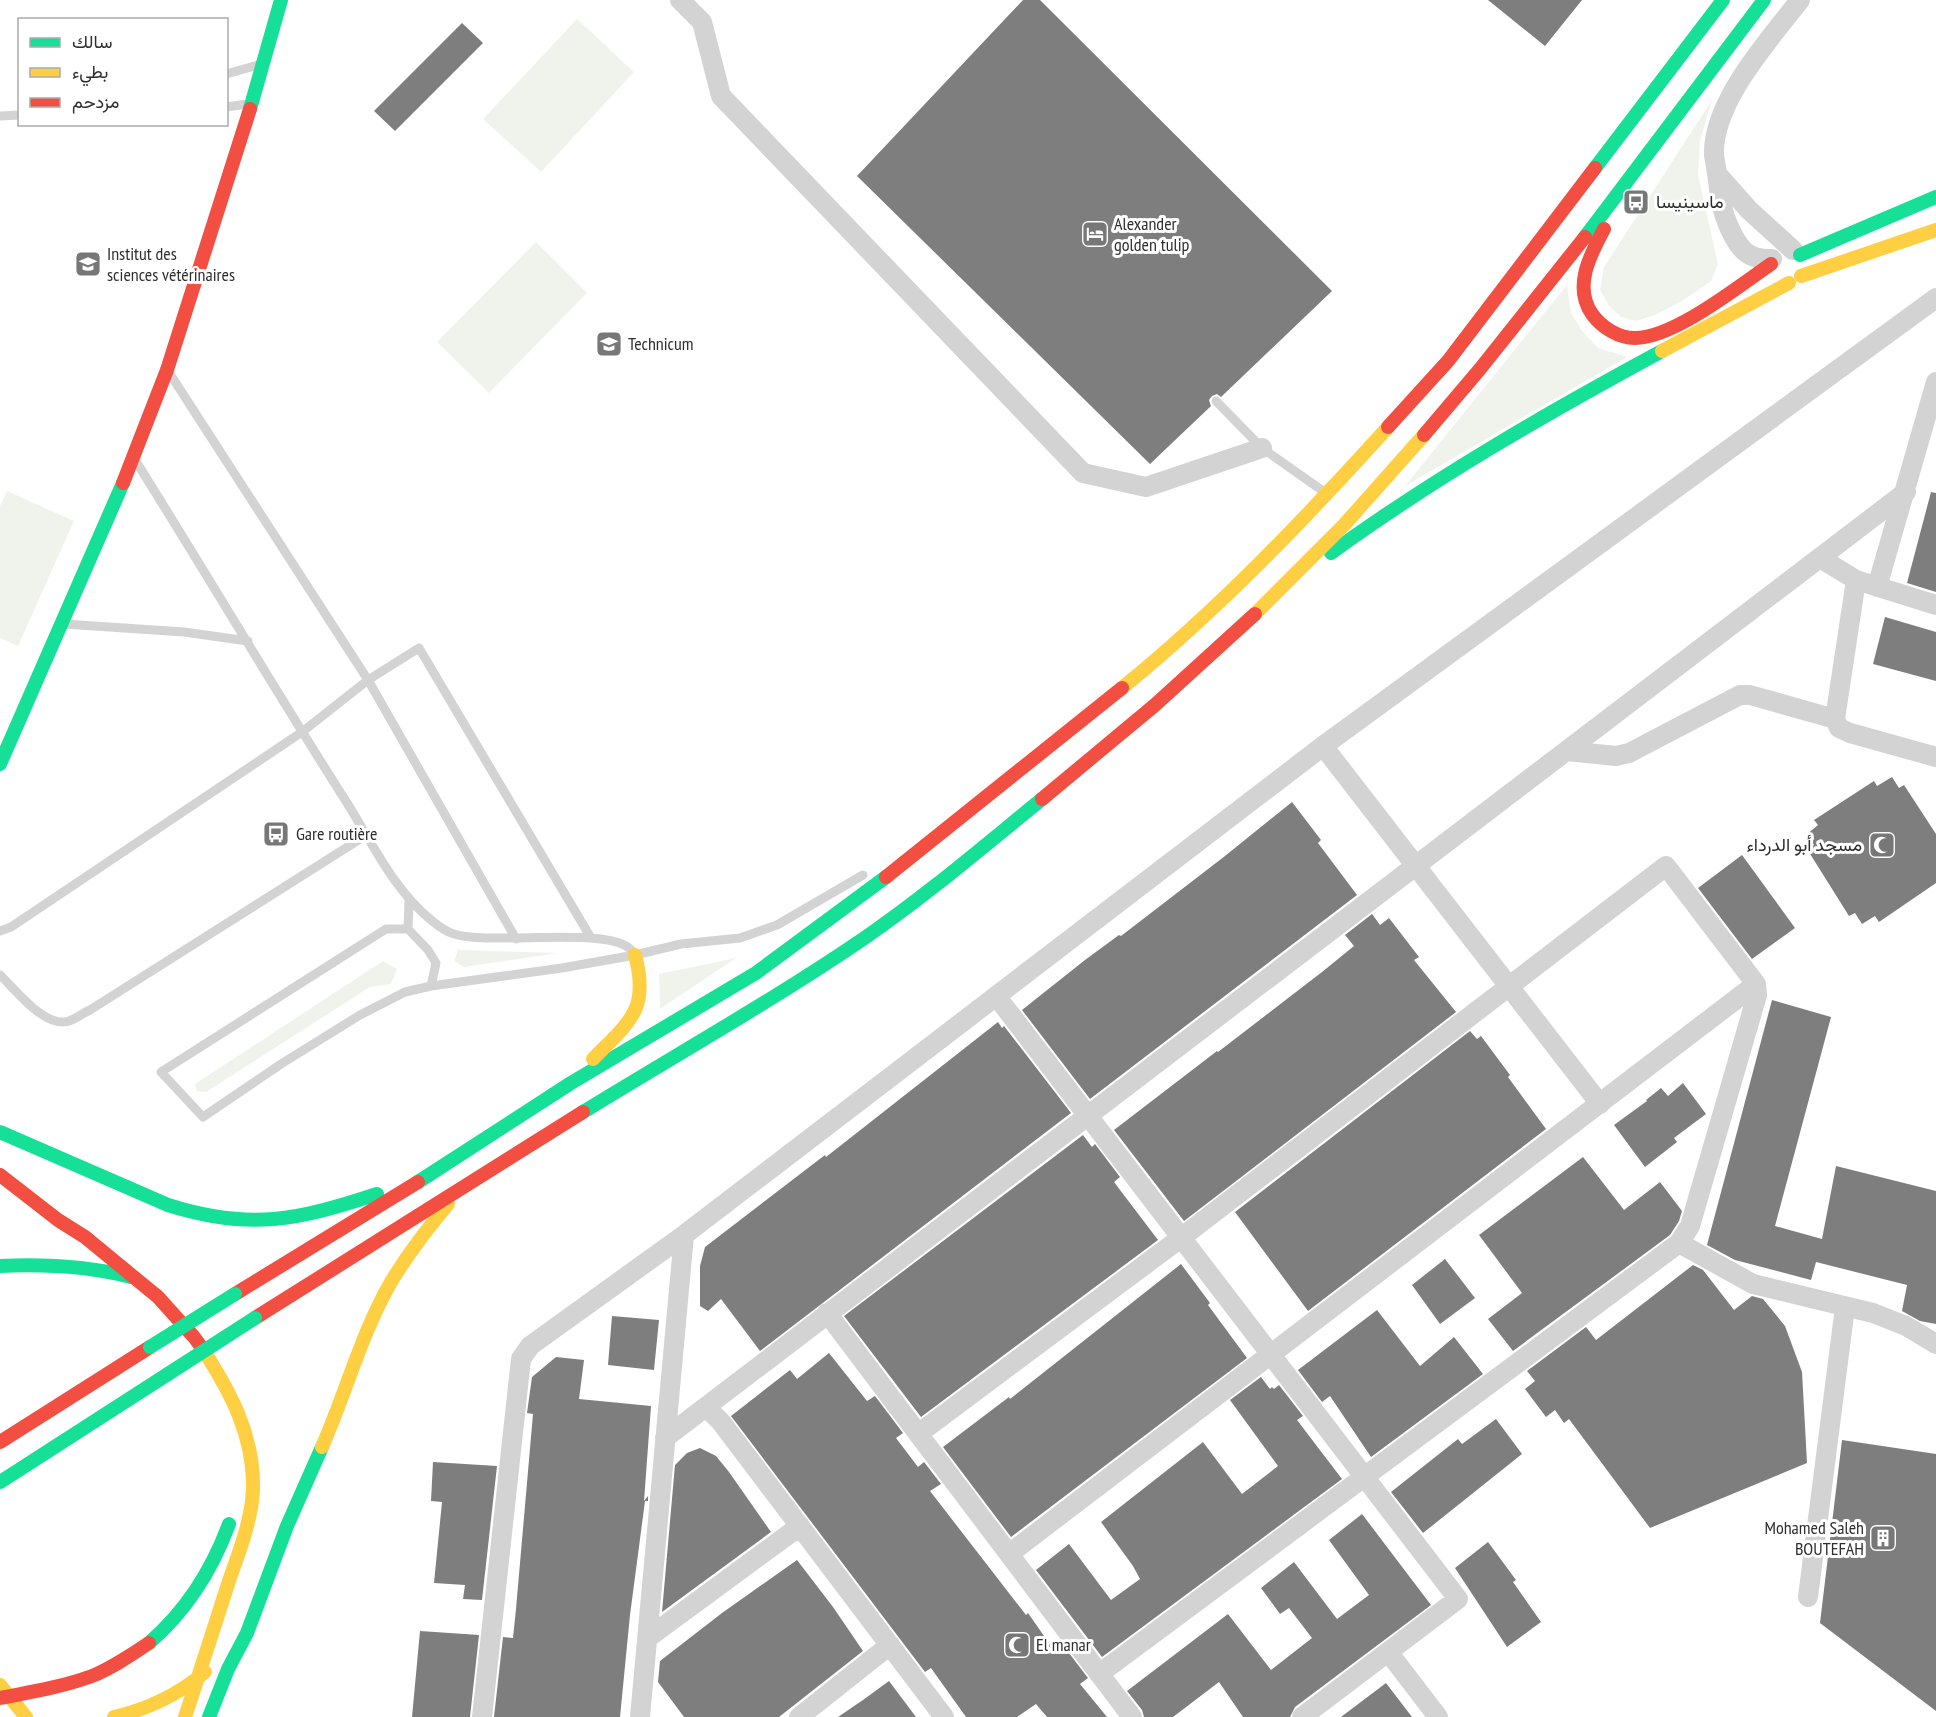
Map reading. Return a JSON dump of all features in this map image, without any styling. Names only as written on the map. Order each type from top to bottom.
[{"type":"main road","points":[[0,764],[134,458],[167,370],[252,104],[281,0]]},
{"type":"main road","points":[[0,1442],[235,1294],[380,1207],[571,1083],[756,973],[860,897],[1128,683],[1250,574],[1328,494],[1448,361],[1723,0]]},
{"type":"main road","points":[[0,1482],[485,1172],[867,936],[951,872],[1116,739],[1282,590],[1378,488],[1436,421],[1633,174],[1764,0]]},
{"type":"main road","points":[[1633,174],[1588,260],[1583,275],[1587,307],[1606,328],[1628,337],[1642,337],[1663,331],[1698,311],[1772,262],[1783,250],[1797,253],[1936,197]]},
{"type":"main road","points":[[1282,590],[1354,536],[1482,453],[1657,353],[1795,280],[1936,230]]},
{"type":"main road","points":[[1795,280],[1804,266],[1797,253]]},
{"type":"main road","points":[[1772,262],[1771,269],[1776,278],[1780,281],[1795,280]]},
{"type":"main road","points":[[571,1083],[635,1010],[641,996],[641,980],[635,955]]},
{"type":"main road","points":[[0,1132],[168,1205],[192,1214],[222,1220],[263,1222],[306,1216],[421,1180]]},
{"type":"main road","points":[[209,1717],[228,1669],[247,1633],[287,1526],[324,1442],[357,1356],[390,1284],[415,1244],[444,1208],[485,1172]]},
{"type":"main road","points":[[0,1175],[58,1220],[86,1237],[158,1297],[194,1337],[225,1383],[235,1403],[250,1452],[253,1489],[245,1532],[185,1717]]},
{"type":"main road","points":[[10,1203],[58,1220]]},
{"type":"main road","points":[[0,1266],[54,1264],[108,1271],[132,1277]]},
{"type":"main road","points":[[239,1481],[243,1450],[241,1425]]},
{"type":"main road","points":[[0,1698],[52,1689],[94,1676],[120,1662],[165,1631],[177,1617],[202,1577],[224,1537],[233,1511]]},
{"type":"main road","points":[[114,1717],[159,1702],[198,1679],[247,1633]]},
{"type":"main road","points":[[0,1685],[26,1717]]},
{"type":"street","points":[[680,0],[702,22],[721,96],[1083,473],[1146,487],[1262,448]]},
{"type":"street","points":[[1772,262],[1749,256],[1737,244],[1719,202],[1714,153],[1719,123],[1731,96],[1749,66],[1800,0]]},
{"type":"street","points":[[1717,174],[1749,210],[1797,253]]},
{"type":"street","points":[[482,1717],[521,1359],[530,1346],[684,1235],[1323,746],[1936,298]]},
{"type":"street","points":[[1877,587],[1936,382]]},
{"type":"street","points":[[664,1438],[1906,492]]},
{"type":"street","points":[[1820,558],[1856,580],[1936,605]]},
{"type":"street","points":[[1856,580],[1835,719],[1839,728],[1936,757]]},
{"type":"street","points":[[1567,751],[1616,756],[1629,753],[1740,695],[1750,695],[1835,719]]},
{"type":"street","points":[[1323,746],[1600,1104]]},
{"type":"street","points":[[918,1434],[1182,1237],[1666,866],[1756,984],[1757,995],[1690,1226],[1678,1243],[1100,1674]]},
{"type":"street","points":[[1009,1554],[1756,984]]},
{"type":"street","points":[[997,997],[1089,1114],[1458,1599],[1302,1717]]},
{"type":"street","points":[[640,1717],[684,1235]]},
{"type":"street","points":[[1678,1243],[1753,1284],[1873,1313],[1906,1326],[1936,1344]]},
{"type":"street","points":[[1808,1597],[1845,1307]]},
{"type":"street","points":[[827,1313],[1132,1717]]},
{"type":"street","points":[[706,1407],[721,1422],[945,1717]]},
{"type":"street","points":[[649,1637],[800,1526]]},
{"type":"street","points":[[799,1717],[890,1645]]},
{"type":"street","points":[[1389,1653],[1438,1717]]},
{"type":"lane","points":[[228,73],[264,64]]},
{"type":"lane","points":[[228,107],[252,104]]},
{"type":"lane","points":[[0,116],[18,115]]},
{"type":"lane","points":[[167,370],[368,680],[516,939]]},
{"type":"lane","points":[[1216,401],[1262,448],[1328,494]]},
{"type":"lane","points":[[134,458],[302,732],[368,834],[397,886],[409,901],[433,922],[454,934],[484,939],[552,936],[591,938],[615,941],[628,946],[635,955]]},
{"type":"lane","points":[[61,624],[184,632],[248,641]]},
{"type":"lane","points":[[0,931],[11,927],[302,732],[368,680],[420,648],[591,938]]},
{"type":"lane","points":[[902,851],[970,810]]},
{"type":"lane","points":[[0,975],[39,1014],[52,1020],[67,1022],[90,1010],[368,834]]},
{"type":"lane","points":[[408,929],[386,929],[161,1072],[203,1116],[281,1064],[360,1016],[405,992],[431,986],[562,968],[681,944],[740,938],[777,925],[873,869]]},
{"type":"lane","points":[[409,901],[408,929],[428,950],[436,963],[431,986]]},
{"type":"shaded area","points":[[577,19],[634,72],[541,172],[483,119]]},
{"type":"shaded area","points":[[1712,100],[1700,141],[1698,175],[1718,264],[1711,281],[1682,301],[1655,315],[1636,321],[1621,317],[1609,306],[1600,290],[1604,267]]},
{"type":"shaded area","points":[[536,242],[587,293],[489,393],[437,342]]},
{"type":"shaded area","points":[[1567,285],[1571,313],[1582,331],[1598,348],[1627,357],[1405,486]]},
{"type":"shaded area","points":[[7,491],[74,521],[18,646],[0,638],[0,506]]},
{"type":"shaded area","points":[[458,950],[558,953],[464,967],[454,961]]},
{"type":"shaded area","points":[[736,958],[660,1009],[659,974]]},
{"type":"shaded area","points":[[383,961],[397,969],[391,984],[370,987],[206,1092],[197,1091],[195,1084]]},
{"type":"building","name":"Alexander golden tulip","points":[[1023,0],[1040,0],[1332,291],[1221,397],[1217,394],[1212,396],[1209,400],[1211,406],[1150,464],[857,176]]},
{"type":"building","points":[[1488,0],[1582,0],[1545,46]]},
{"type":"building","points":[[462,23],[483,43],[395,131],[374,111]]},
{"type":"building","points":[[1931,492],[1936,493],[1936,592],[1907,583]]},
{"type":"building","points":[[1885,617],[1936,632],[1936,681],[1873,664]]},
{"type":"building","points":[[1892,777],[1899,788],[1904,785],[1936,834],[1936,883],[1879,922],[1875,916],[1862,924],[1855,913],[1849,916],[1807,849],[1814,845],[1806,835],[1818,825],[1814,820],[1874,781],[1877,786]]},
{"type":"building","points":[[1292,802],[1321,840],[1318,843],[1357,895],[1090,1099],[1022,1010],[1225,856]]},
{"type":"building","points":[[1742,855],[1795,928],[1752,959],[1698,888]]},
{"type":"building","points":[[1372,914],[1380,925],[1389,918],[1419,957],[1414,960],[1456,1012],[1184,1221],[1114,1130],[1354,946],[1345,935]]},
{"type":"building","points":[[1772,1000],[1831,1017],[1775,1226],[1822,1239],[1836,1166],[1936,1191],[1936,1324],[1920,1321],[1902,1311],[1907,1285],[1816,1262],[1811,1280],[1735,1260],[1707,1245]]},
{"type":"building","points":[[998,1022],[1002,1028],[1004,1026],[1071,1113],[760,1351],[721,1299],[708,1311],[700,1306],[700,1266],[705,1247],[825,1155],[826,1157]]},
{"type":"building","points":[[1470,1031],[1477,1039],[1481,1036],[1546,1129],[1308,1311],[1235,1212]]},
{"type":"building","points":[[1683,1083],[1706,1114],[1674,1138],[1677,1142],[1645,1167],[1614,1125],[1661,1088],[1668,1096]]},
{"type":"building","points":[[1083,1135],[1092,1147],[1095,1144],[1120,1177],[1114,1182],[1158,1240],[921,1417],[844,1316]]},
{"type":"building","points":[[1583,1157],[1624,1210],[1660,1182],[1682,1211],[1679,1221],[1670,1235],[1513,1351],[1488,1319],[1522,1293],[1479,1235]]},
{"type":"building","points":[[1445,1259],[1475,1298],[1440,1324],[1412,1285]]},
{"type":"building","points":[[1181,1264],[1247,1358],[1011,1537],[943,1447],[1009,1397],[1010,1399]]},
{"type":"building","points":[[1693,1265],[1703,1270],[1734,1310],[1752,1296],[1763,1299],[1785,1326],[1802,1372],[1807,1463],[1650,1528],[1569,1419],[1564,1423],[1555,1410],[1546,1417],[1525,1389],[1535,1381],[1527,1371],[1586,1327],[1596,1340]]},
{"type":"building","points":[[1377,1310],[1420,1366],[1454,1337],[1483,1374],[1371,1457],[1330,1396],[1322,1402],[1298,1370]]},
{"type":"building","points":[[612,1316],[659,1320],[654,1370],[608,1365]]},
{"type":"building","points":[[829,1353],[867,1401],[875,1396],[903,1433],[896,1438],[918,1467],[924,1462],[941,1484],[930,1491],[1026,1615],[1028,1613],[1051,1646],[1059,1640],[1088,1678],[1080,1684],[1107,1717],[1047,1717],[1036,1704],[1017,1717],[966,1717],[931,1668],[925,1672],[731,1416],[790,1370],[797,1379]]},
{"type":"building","points":[[556,1357],[584,1360],[579,1399],[651,1406],[644,1501],[648,1496],[648,1501],[645,1501],[630,1615],[620,1717],[494,1717],[503,1637],[513,1638],[533,1414],[527,1413],[532,1377]]},
{"type":"building","points":[[1261,1377],[1270,1389],[1279,1385],[1303,1416],[1297,1420],[1342,1479],[1102,1657],[1036,1570],[1069,1544],[1111,1600],[1140,1579],[1101,1522],[1203,1442],[1242,1494],[1278,1466],[1230,1400]]},
{"type":"building","points":[[1496,1419],[1522,1454],[1423,1533],[1391,1492],[1458,1439],[1462,1444]]},
{"type":"building","name":"Mohamed Saleh BOUTEFAH","points":[[1842,1440],[1936,1454],[1936,1711],[1820,1623]]},
{"type":"building","points":[[700,1448],[716,1456],[771,1532],[662,1612],[675,1465],[687,1453]]},
{"type":"building","points":[[433,1462],[497,1466],[482,1600],[463,1599],[465,1585],[434,1583],[442,1502],[431,1501]]},
{"type":"building","points":[[1362,1514],[1431,1605],[1295,1707],[1290,1717],[1243,1717],[1219,1682],[1173,1717],[1144,1717],[1142,1710],[1127,1691],[1228,1614],[1271,1670],[1312,1638],[1289,1608],[1280,1614],[1261,1588],[1294,1562],[1337,1619],[1369,1595],[1329,1540]]},
{"type":"building","points":[[1488,1542],[1516,1580],[1513,1582],[1541,1622],[1507,1647],[1455,1568]]},
{"type":"building","points":[[797,1560],[863,1651],[779,1717],[684,1717],[658,1682],[660,1661],[722,1613]]},
{"type":"building","points":[[420,1631],[479,1635],[470,1717],[412,1717]]},
{"type":"building","points":[[889,1681],[916,1717],[838,1717],[863,1700]]},
{"type":"building","points":[[1386,1683],[1412,1717],[1341,1717]]},
{"type":"traffic: fast","points":[[250,109],[281,0]]},
{"type":"traffic: fast","points":[[1595,168],[1723,0]]},
{"type":"traffic: fast","points":[[1585,237],[1764,0]]},
{"type":"traffic: fast","points":[[1800,255],[1936,197]]},
{"type":"traffic: fast","points":[[1331,553],[1411,498],[1494,446],[1662,351]]},
{"type":"traffic: fast","points":[[0,764],[123,483]]},
{"type":"traffic: fast","points":[[583,1112],[761,1005],[866,937],[933,887],[1042,799]]},
{"type":"traffic: fast","points":[[418,1182],[571,1083],[756,973],[886,877]]},
{"type":"traffic: fast","points":[[0,1132],[168,1205],[224,1218],[249,1220],[298,1216],[377,1194]]},
{"type":"traffic: fast","points":[[0,1266],[66,1267],[99,1270],[131,1277]]},
{"type":"traffic: fast","points":[[150,1347],[235,1294]]},
{"type":"traffic: fast","points":[[168,1374],[255,1318]]},
{"type":"traffic: fast","points":[[0,1482],[168,1374]]},
{"type":"traffic: fast","points":[[209,1717],[228,1669],[247,1633],[287,1526],[322,1447]]},
{"type":"traffic: fast","points":[[149,1643],[175,1617],[196,1589],[215,1558],[229,1524]]},
{"type":"traffic: slow","points":[[1801,276],[1936,230]]},
{"type":"traffic: slow","points":[[1662,351],[1789,283]]},
{"type":"traffic: slow","points":[[1122,688],[1227,595],[1388,427]]},
{"type":"traffic: slow","points":[[1255,614],[1344,525],[1424,435]]},
{"type":"traffic: slow","points":[[593,1059],[626,1024],[638,1002],[640,989],[635,955]]},
{"type":"traffic: slow","points":[[322,1447],[380,1302],[411,1252],[448,1204]]},
{"type":"traffic: slow","points":[[185,1717],[244,1536],[253,1488],[245,1432],[231,1397],[202,1348]]},
{"type":"traffic: slow","points":[[114,1717],[162,1700],[184,1688],[205,1672]]},
{"type":"traffic: slow","points":[[0,1685],[26,1717]]},
{"type":"traffic: jam","points":[[123,483],[167,370],[250,109]]},
{"type":"traffic: jam","points":[[1388,427],[1448,361],[1595,168]]},
{"type":"traffic: jam","points":[[1604,229],[1586,271],[1584,282],[1586,304],[1601,324],[1629,338],[1651,336],[1668,330],[1706,309],[1771,264]]},
{"type":"traffic: jam","points":[[1424,435],[1480,369],[1585,237]]},
{"type":"traffic: jam","points":[[1042,799],[1155,705],[1255,614]]},
{"type":"traffic: jam","points":[[886,877],[1122,688]]},
{"type":"traffic: jam","points":[[255,1318],[583,1112]]},
{"type":"traffic: jam","points":[[0,1175],[58,1220],[85,1237],[158,1297],[202,1348]]},
{"type":"traffic: jam","points":[[235,1294],[418,1182]]},
{"type":"traffic: jam","points":[[0,1442],[150,1347]]},
{"type":"traffic: jam","points":[[0,1698],[58,1686],[92,1676],[149,1643]]},
{"type":"place","name":"ماسينيسا","points":[[1636,202]]},
{"type":"place","name":"Alexander golden tulip","points":[[1095,234]]},
{"type":"place","name":"Institut des sciences vétérinaires","points":[[88,264]]},
{"type":"place","name":"Technicum","points":[[609,344]]},
{"type":"place","name":"Gare routière","points":[[276,834]]},
{"type":"place","name":"مسجد أبو الدرداء","points":[[1882,845]]},
{"type":"place","name":"Mohamed Saleh BOUTEFAH","points":[[1883,1538]]},
{"type":"place","name":"El manar","points":[[1017,1645]]}]
